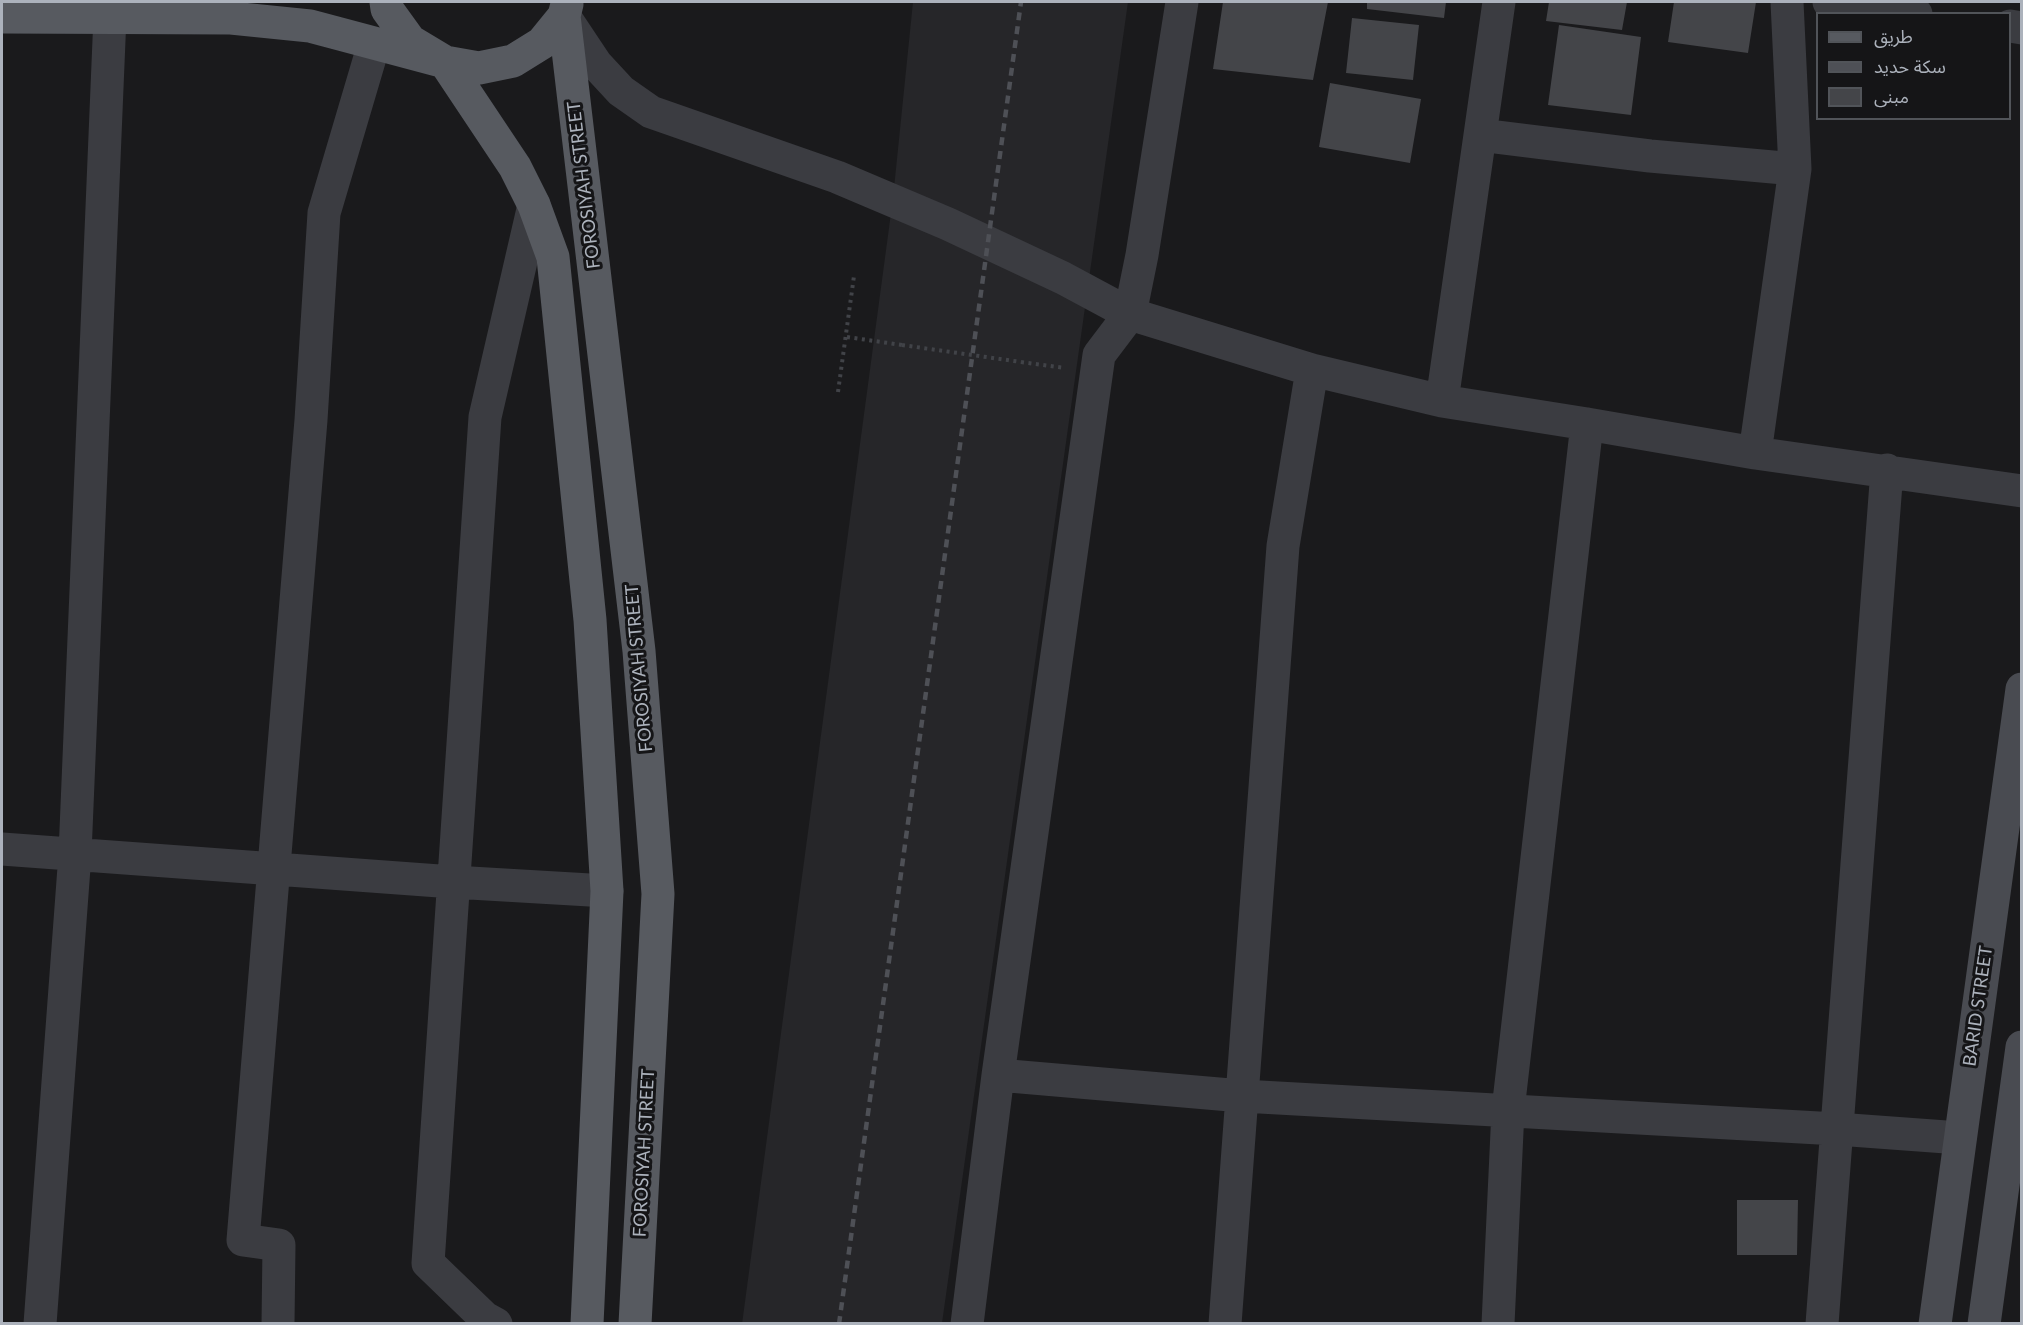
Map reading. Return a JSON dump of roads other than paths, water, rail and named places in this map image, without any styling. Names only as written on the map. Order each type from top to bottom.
[{"type":"main road","points":[[386,2],[387,9],[410,41],[445,62],[515,167],[534,205],[553,257],[590,620],[607,891],[587,1323]]},
{"type":"main road","points":[[2,16],[242,19],[310,26],[445,62],[479,68],[513,61],[542,43],[566,9]]},
{"type":"main road","name":"FOROSIYAH STREET","points":[[566,9],[639,651],[658,894],[635,1323]]},
{"type":"main road","name":"BARID STREET","points":[[1935,1323],[2022,689]]},
{"type":"main road","points":[[1983,1323],[2015,1140],[2022,1047]]},
{"type":"street","points":[[967,1323],[998,1075],[1099,355],[1130,314],[1142,255],[1182,2]]},
{"type":"street","points":[[1442,401],[1499,2]]},
{"type":"street","points":[[1755,453],[1795,168],[1787,2]]},
{"type":"street","points":[[1829,2],[1902,12]]},
{"type":"street","points":[[566,9],[596,64],[621,91],[651,112],[837,177],[938,219],[1063,278],[1130,314],[1312,370],[1442,401],[1755,453],[2022,491]]},
{"type":"street","points":[[39,1323],[75,854],[110,16]]},
{"type":"street","points":[[278,1323],[279,1245],[243,1240],[311,420],[324,213],[374,44]]},
{"type":"street","points":[[1480,135],[1650,156],[1795,168]]},
{"type":"street","points":[[496,1323],[485,1318],[428,1263],[486,417],[534,205]]},
{"type":"street","points":[[1225,1323],[1283,546],[1312,370]]},
{"type":"street","points":[[1498,1323],[1508,1110],[1587,424]]},
{"type":"street","points":[[1822,1323],[1887,471]]},
{"type":"street","points":[[2,849],[607,891]]},
{"type":"street","points":[[998,1075],[1242,1096],[1837,1129],[1960,1138]]},
{"type":"railway","points":[[839,1324],[1021,2]]}]
